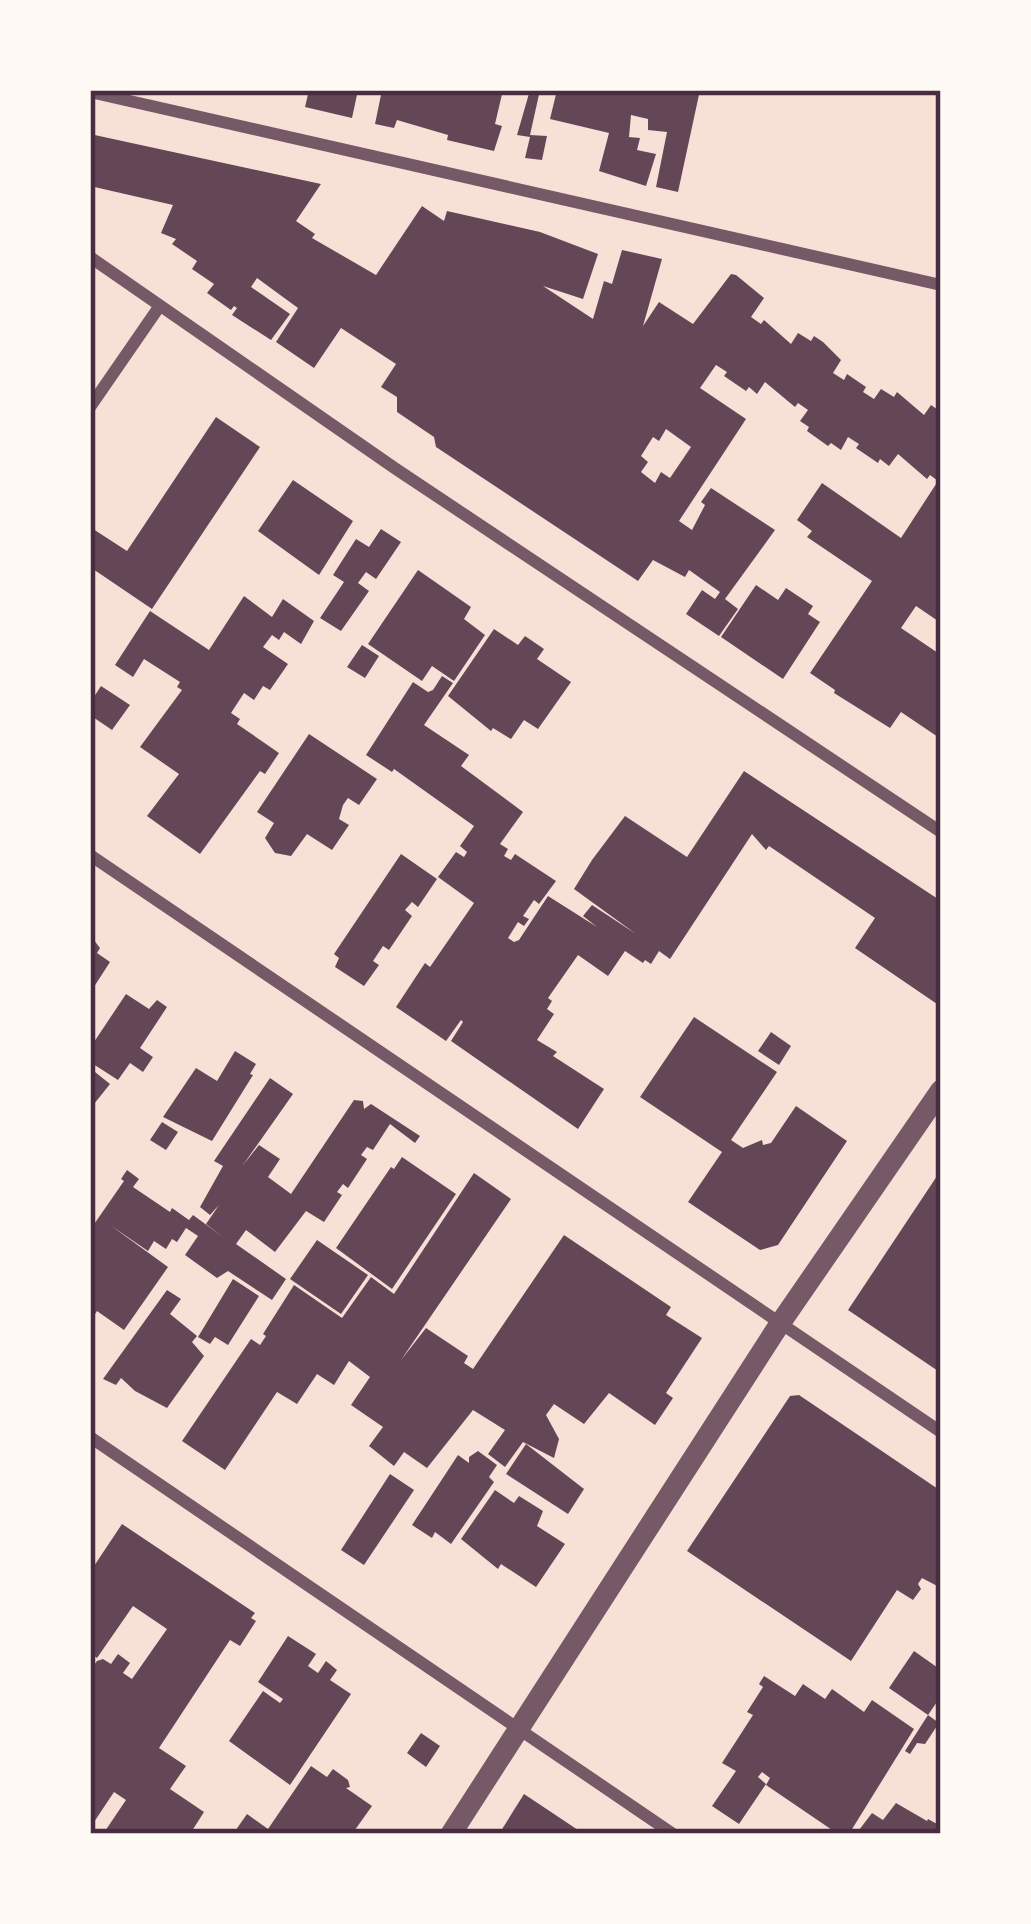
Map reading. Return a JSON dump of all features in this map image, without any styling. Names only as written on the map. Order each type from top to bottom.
[{"type":"street","points":[[90,92],[941,285]]},
{"type":"street","points":[[90,257],[395,469],[941,832]]},
{"type":"street","points":[[90,407],[160,307]]},
{"type":"street","points":[[90,855],[941,1432]]},
{"type":"street","points":[[451,1834],[779,1324],[941,1090]]},
{"type":"street","points":[[90,1437],[673,1834]]},
{"type":"building","points":[[309,90],[358,90],[352,118],[305,107]]},
{"type":"building","points":[[382,90],[503,90],[495,124],[502,126],[494,151],[447,140],[448,135],[397,120],[394,128],[375,124]]},
{"type":"building","points":[[530,90],[540,90],[530,135],[547,136],[542,160],[525,158],[530,137],[517,135]]},
{"type":"building","points":[[557,90],[700,90],[678,192],[656,187],[667,132],[648,130],[648,119],[631,115],[629,137],[640,138],[637,150],[656,154],[646,186],[599,171],[609,133],[550,119]]},
{"type":"building","points":[[90,134],[321,184],[296,221],[315,234],[312,238],[376,275],[422,206],[444,221],[447,211],[540,232],[598,254],[583,299],[543,286],[593,319],[604,281],[612,284],[622,250],[662,259],[643,326],[659,302],[693,324],[731,274],[736,275],[764,298],[751,317],[761,324],[764,320],[791,344],[798,333],[823,342],[841,360],[833,373],[844,380],[847,374],[874,399],[881,389],[894,397],[897,392],[924,415],[931,405],[941,412],[941,623],[916,606],[901,628],[941,655],[941,739],[901,712],[890,728],[810,673],[872,581],[807,537],[812,531],[797,520],[822,483],[901,538],[938,481],[930,475],[927,479],[898,454],[889,466],[856,448],[859,444],[848,437],[841,450],[831,443],[828,446],[800,421],[808,410],[798,403],[795,407],[765,382],[757,394],[749,387],[746,391],[716,365],[700,388],[746,419],[679,521],[692,530],[711,488],[775,530],[725,599],[738,609],[719,636],[686,614],[702,590],[715,599],[720,592],[689,570],[685,577],[653,560],[638,581],[436,447],[434,437],[397,412],[397,397],[381,387],[396,364],[341,328],[314,368],[276,342],[298,308],[257,278],[251,287],[290,314],[271,340],[232,315],[237,308],[231,310],[207,293],[214,284],[192,269],[197,261],[172,244],[176,239],[161,233],[173,205],[90,186]],"holes":[[[666,429],[691,447],[670,478],[661,472],[655,483],[641,472],[648,462],[641,456],[653,437],[659,441]]]},
{"type":"building","points":[[216,417],[260,447],[152,609],[90,567],[90,527],[127,551]]},
{"type":"building","points":[[293,480],[353,521],[319,575],[258,531]]},
{"type":"building","points":[[381,529],[401,542],[376,579],[366,572],[358,583],[369,591],[341,631],[320,618],[344,582],[333,575],[356,539],[369,547]]},
{"type":"building","points":[[418,570],[471,607],[464,619],[485,635],[454,681],[432,666],[422,681],[368,644]]},
{"type":"building","points":[[756,585],[778,600],[786,588],[813,606],[808,614],[820,622],[783,679],[721,637]]},
{"type":"building","points":[[244,596],[272,617],[283,599],[314,621],[301,644],[284,632],[279,640],[272,635],[263,647],[288,664],[270,690],[263,686],[254,700],[244,693],[231,713],[240,719],[237,724],[279,753],[265,774],[260,771],[200,854],[147,816],[179,774],[140,747],[182,690],[177,687],[180,682],[144,659],[133,677],[115,665],[150,611],[209,650]]},
{"type":"building","points":[[494,629],[518,645],[525,636],[544,649],[537,659],[571,682],[538,729],[524,720],[511,739],[491,731],[448,696]]},
{"type":"building","points":[[362,645],[379,656],[365,678],[347,667]]},
{"type":"building","points":[[442,676],[453,683],[424,725],[469,755],[461,766],[523,812],[500,844],[508,849],[504,856],[511,860],[515,854],[556,881],[539,904],[534,900],[523,916],[529,919],[524,926],[518,922],[508,938],[514,942],[548,896],[597,927],[583,916],[592,905],[636,934],[574,889],[592,860],[625,816],[687,857],[744,771],[941,901],[941,998],[937,1004],[855,948],[875,918],[769,846],[766,850],[752,834],[670,959],[659,951],[651,964],[643,963],[625,951],[608,976],[578,955],[548,998],[552,1001],[547,1009],[554,1014],[537,1040],[604,1089],[578,1129],[451,1041],[461,1020],[446,1041],[396,1007],[474,903],[438,877],[456,852],[464,857],[467,852],[460,846],[474,826],[394,769],[366,755],[413,682],[428,692]]},
{"type":"building","points":[[101,686],[130,705],[112,730],[90,715],[90,703]]},
{"type":"building","points":[[309,734],[377,779],[359,805],[348,798],[343,805],[339,819],[349,825],[332,850],[307,834],[291,856],[275,853],[265,838],[274,823],[257,812]]},
{"type":"building","points":[[401,854],[437,879],[418,907],[412,902],[405,910],[412,916],[389,950],[383,946],[373,961],[379,965],[364,986],[335,967],[339,958],[334,954]]},
{"type":"building","points":[[90,935],[100,948],[97,953],[110,962],[90,993]]},
{"type":"building","points":[[126,994],[149,1009],[157,1000],[167,1007],[140,1048],[153,1057],[143,1072],[130,1063],[118,1080],[90,1062],[90,1048]]},
{"type":"building","points":[[694,1017],[777,1072],[731,1140],[743,1148],[762,1140],[763,1145],[771,1143],[796,1106],[847,1141],[778,1245],[760,1250],[688,1202],[722,1152],[640,1097]]},
{"type":"building","points":[[771,1032],[791,1046],[779,1065],[758,1051]]},
{"type":"building","points":[[235,1051],[256,1064],[212,1141],[163,1117],[196,1068],[217,1081]]},
{"type":"building","points":[[90,1068],[110,1084],[90,1109]]},
{"type":"building","points":[[270,1078],[293,1094],[243,1165],[259,1145],[280,1159],[268,1177],[291,1194],[354,1100],[363,1101],[364,1109],[371,1104],[420,1136],[415,1143],[390,1124],[373,1150],[367,1147],[361,1155],[367,1159],[348,1188],[343,1184],[337,1192],[342,1195],[324,1222],[306,1211],[275,1252],[246,1230],[236,1244],[286,1279],[272,1300],[228,1271],[217,1278],[185,1255],[198,1236],[186,1228],[166,1249],[154,1241],[148,1251],[110,1225],[168,1267],[124,1330],[97,1311],[90,1322],[90,1230],[127,1170],[139,1179],[133,1187],[170,1212],[172,1208],[189,1220],[193,1215],[223,1237],[206,1224],[219,1205],[210,1215],[200,1207],[223,1166],[214,1161]]},
{"type":"building","points":[[162,1122],[178,1132],[166,1150],[150,1140]]},
{"type":"building","points":[[402,1157],[456,1194],[392,1289],[336,1248]]},
{"type":"building","points":[[941,1170],[941,1373],[848,1310]]},
{"type":"building","points":[[474,1173],[511,1199],[401,1360],[426,1328],[468,1356],[464,1363],[473,1369],[564,1235],[671,1307],[666,1315],[702,1338],[666,1393],[673,1398],[655,1425],[609,1393],[584,1424],[554,1404],[546,1415],[559,1439],[554,1458],[523,1442],[505,1467],[488,1454],[505,1430],[473,1410],[427,1468],[404,1452],[394,1466],[369,1446],[383,1427],[351,1405],[370,1377],[349,1361],[334,1385],[317,1374],[297,1404],[277,1392],[225,1470],[182,1441],[251,1339],[260,1345],[294,1285],[342,1318],[371,1277],[394,1294]]},
{"type":"building","points":[[317,1240],[368,1275],[341,1314],[290,1279]]},
{"type":"building","points":[[233,1279],[259,1296],[228,1345],[215,1337],[210,1344],[198,1337]]},
{"type":"building","points":[[167,1290],[181,1299],[170,1314],[197,1336],[192,1342],[204,1356],[167,1408],[121,1378],[116,1385],[103,1379]]},
{"type":"building","points":[[799,1395],[941,1491],[941,1588],[922,1578],[913,1600],[897,1590],[851,1661],[687,1551],[790,1396]]},
{"type":"building","points":[[526,1444],[584,1489],[568,1514],[506,1474]]},
{"type":"building","points":[[478,1451],[497,1465],[489,1477],[494,1482],[451,1544],[435,1532],[432,1538],[412,1525],[458,1455],[469,1463]]},
{"type":"building","points":[[390,1474],[414,1490],[364,1565],[341,1550]]},
{"type":"building","points":[[495,1490],[514,1503],[519,1496],[543,1511],[537,1526],[565,1544],[536,1587],[501,1564],[498,1569],[461,1539]]},
{"type":"building","points":[[122,1524],[255,1613],[251,1618],[256,1621],[240,1646],[230,1640],[159,1748],[186,1766],[170,1789],[204,1812],[190,1834],[103,1834],[126,1800],[114,1792],[90,1828],[90,1671],[103,1659],[111,1664],[118,1654],[130,1663],[123,1673],[132,1679],[167,1629],[133,1606],[97,1658],[90,1653],[90,1572]]},
{"type":"building","points":[[288,1636],[316,1654],[308,1666],[318,1673],[326,1661],[337,1670],[330,1680],[351,1694],[290,1785],[229,1741],[263,1691],[280,1703],[283,1699],[258,1682]]},
{"type":"building","points":[[914,1651],[941,1670],[941,1696],[928,1715],[889,1688]]},
{"type":"building","points":[[764,1676],[795,1696],[803,1684],[825,1699],[832,1689],[864,1712],[872,1700],[914,1729],[849,1834],[838,1834],[766,1785],[770,1778],[762,1772],[758,1777],[766,1784],[739,1824],[712,1806],[736,1771],[722,1763],[753,1715],[747,1712],[763,1687],[759,1684]]},
{"type":"building","points":[[928,1715],[939,1723],[925,1744],[917,1743],[910,1754],[905,1751]]},
{"type":"building","points":[[421,1733],[440,1746],[426,1767],[407,1753]]},
{"type":"building","points":[[311,1766],[327,1777],[333,1769],[348,1780],[350,1787],[346,1788],[372,1806],[352,1834],[233,1834],[247,1814],[268,1829]]},
{"type":"building","points":[[524,1794],[584,1834],[499,1834]]},
{"type":"building","points":[[896,1803],[927,1821],[937,1824],[941,1819],[941,1834],[856,1834],[872,1813],[883,1820]]}]
